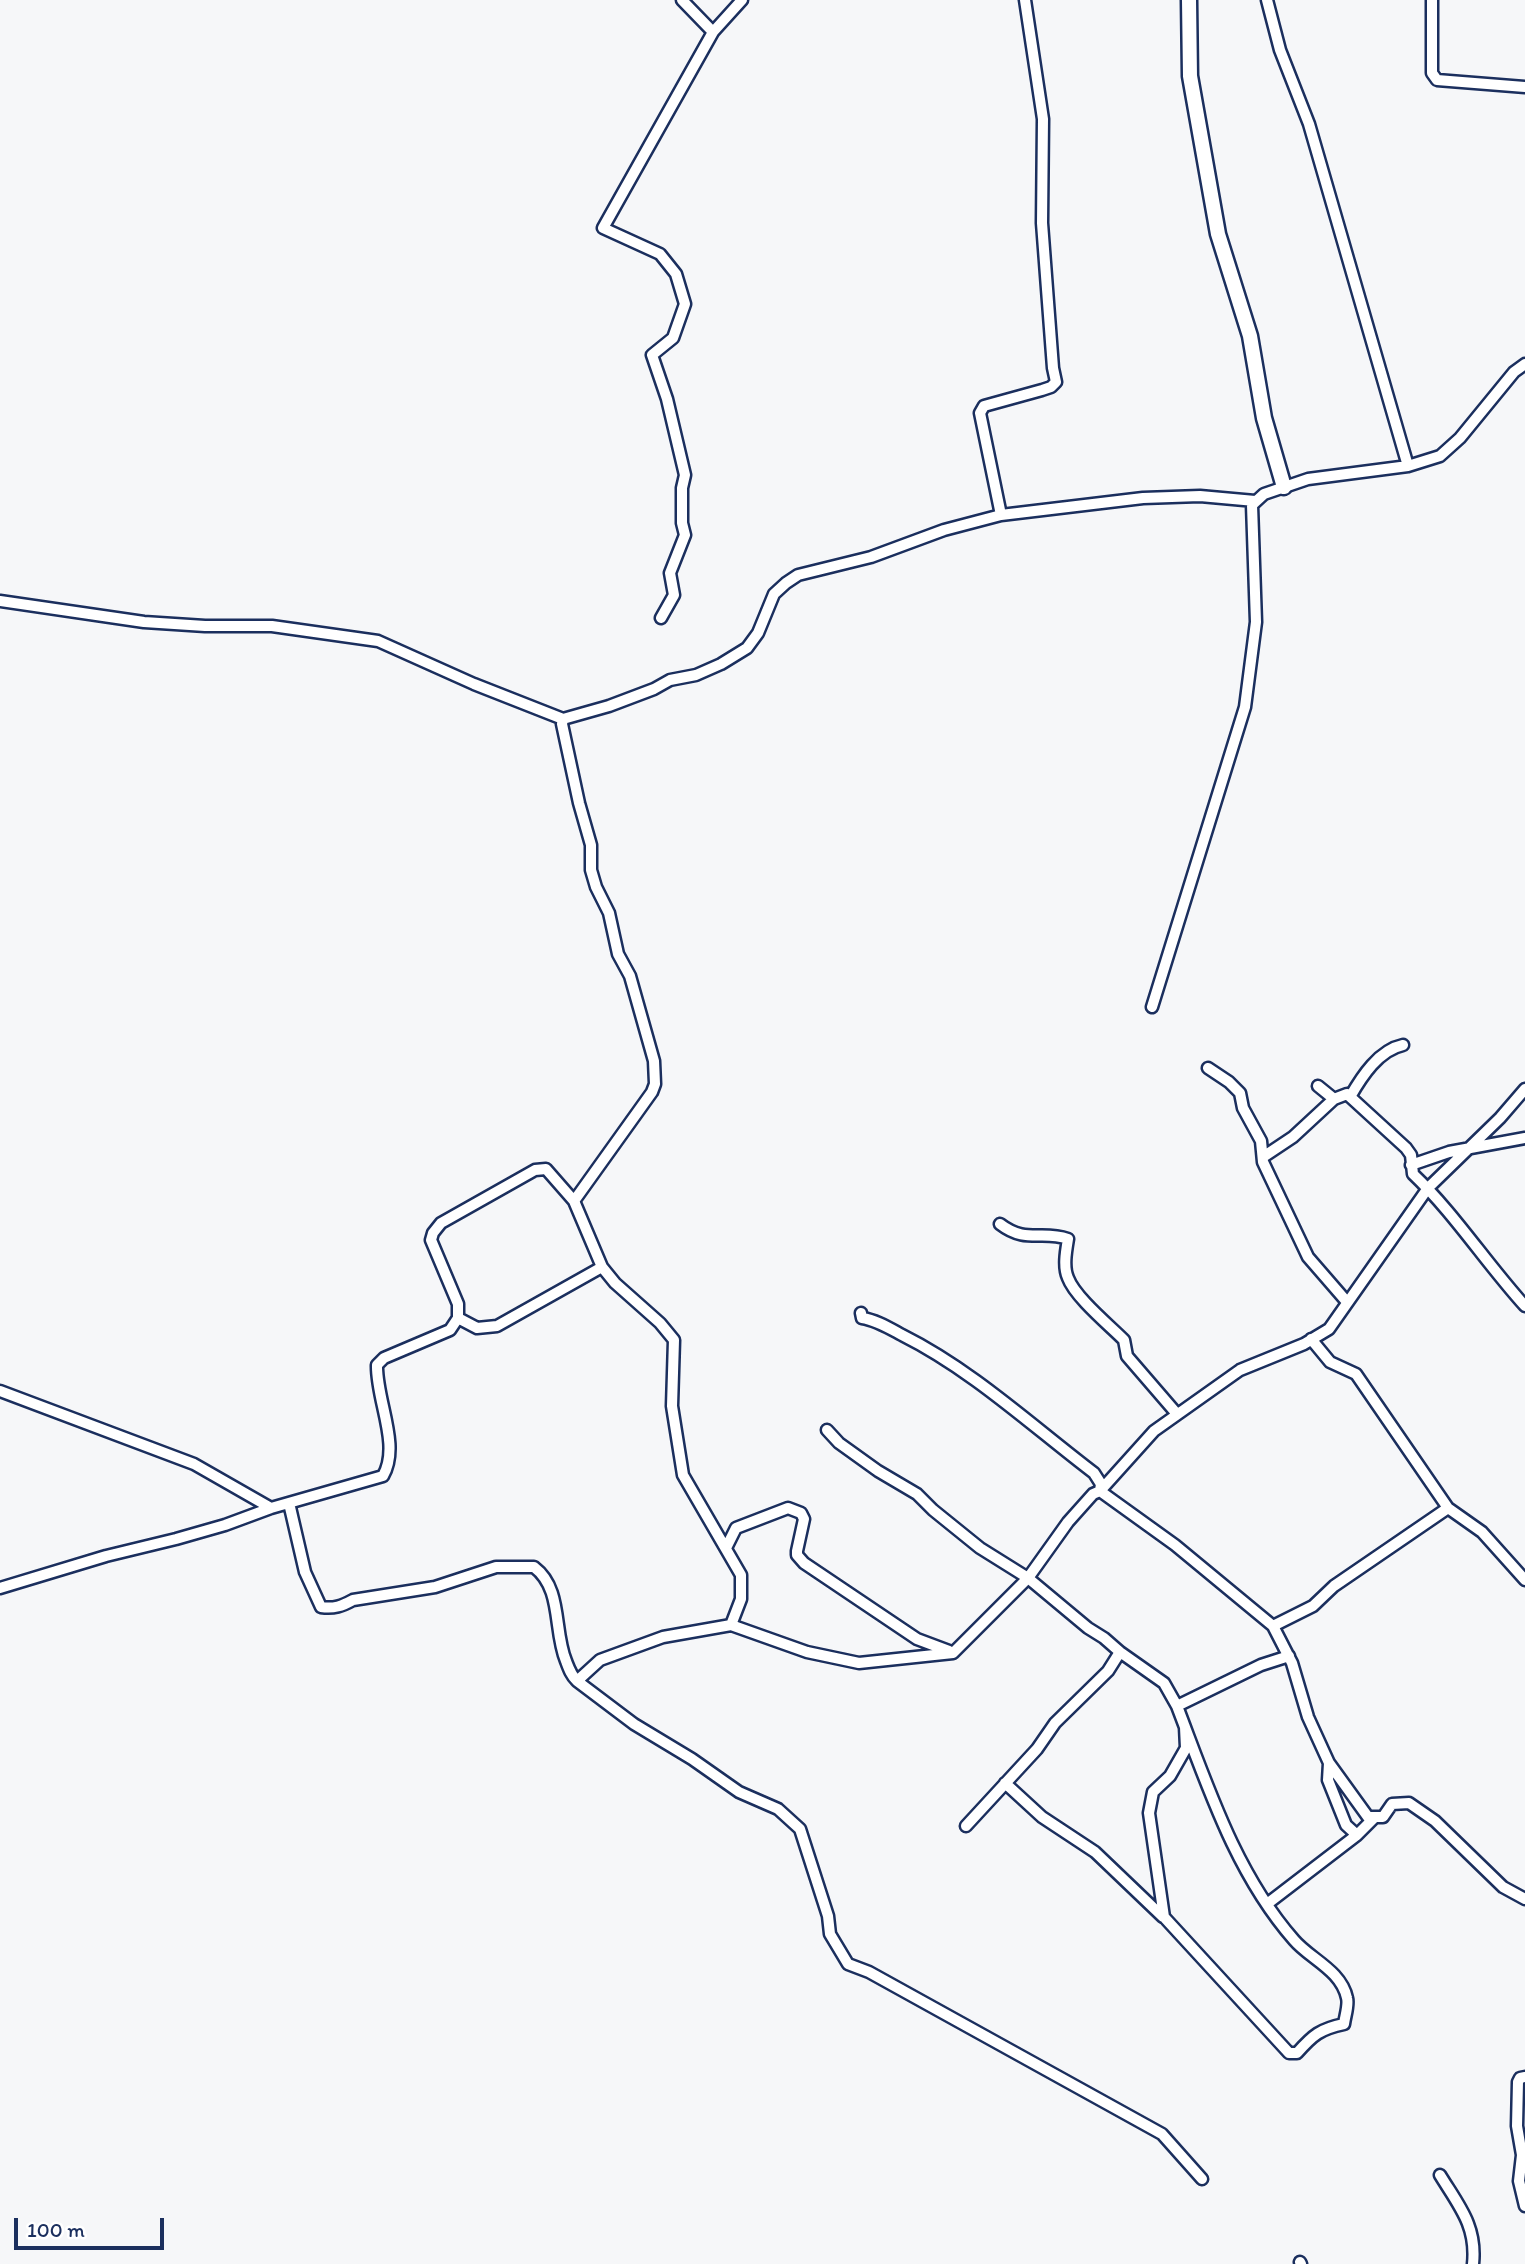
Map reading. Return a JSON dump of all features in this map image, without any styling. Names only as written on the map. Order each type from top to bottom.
[{"type":"street","points":[[682,0],[713,32]]},
{"type":"street","points":[[661,618],[674,595],[670,573],[685,535],[682,523],[682,488],[685,475],[667,399],[652,355],[673,338],[685,304],[676,274],[660,254],[603,228],[713,32],[742,0]]},
{"type":"street","points":[[1000,515],[981,413],[984,406],[1051,387],[1056,382],[1042,223],[1043,119],[1025,0]]},
{"type":"street","points":[[1189,0],[1190,76],[1218,234],[1250,337],[1264,418],[1284,487]]},
{"type":"street","points":[[1267,0],[1280,50],[1309,124],[1408,466]]},
{"type":"street","points":[[1433,0],[1432,73],[1437,80],[1525,87]]},
{"type":"street","points":[[1152,1007],[1245,707],[1256,622],[1252,505],[1264,494],[1308,479],[1408,466],[1440,456],[1460,438],[1514,372],[1525,364]]},
{"type":"street","points":[[0,601],[144,622],[272,626],[378,641],[474,684],[563,719],[609,706],[670,680],[696,675],[730,659],[747,648],[758,633],[774,594],[798,575],[871,557],[944,530],[1000,515],[1143,498],[1200,496],[1255,500]]},
{"type":"street","points":[[563,719],[579,803],[591,845],[591,870],[596,887],[609,912],[618,954],[629,975],[654,1061],[655,1084],[652,1092],[573,1201]]},
{"type":"street","points":[[1350,1097],[1376,1061],[1394,1047],[1403,1045]]},
{"type":"street","points":[[1208,1068],[1240,1093],[1243,1108],[1261,1141],[1263,1157],[1274,1185],[1308,1257],[1347,1302]]},
{"type":"street","points":[[1318,1086],[1334,1099]]},
{"type":"street","points":[[577,1681],[600,1660],[663,1637],[731,1625],[807,1652],[859,1663],[953,1653],[1028,1578],[1068,1522],[1154,1431],[1240,1370],[1329,1329],[1428,1188],[1500,1118],[1525,1089]]},
{"type":"street","points":[[1263,1157],[1293,1137],[1334,1099],[1347,1094],[1406,1147],[1411,1155],[1413,1174],[1428,1188],[1525,1306]]},
{"type":"street","points":[[1411,1165],[1469,1148],[1525,1138]]},
{"type":"street","points":[[0,1588],[106,1556],[201,1532],[271,1508],[383,1476],[390,1465],[389,1445],[379,1393],[377,1365],[384,1359],[450,1330],[458,1318],[458,1304],[431,1240],[433,1233],[441,1223],[535,1170],[546,1169],[573,1201],[602,1267],[674,1340],[673,1406],[683,1475],[741,1575],[743,1589],[731,1625]]},
{"type":"street","points":[[1000,1224],[1021,1236],[1057,1236],[1068,1239],[1065,1260],[1067,1277],[1074,1289],[1099,1318],[1124,1340],[1127,1356],[1177,1414]]},
{"type":"street","points":[[458,1318],[477,1328],[497,1326],[602,1267]]},
{"type":"street","points":[[861,1313],[862,1318],[905,1336],[949,1362],[1030,1421],[1094,1473],[1101,1484],[1100,1491]]},
{"type":"street","points":[[1311,1339],[1329,1362],[1356,1374],[1448,1508],[1482,1532],[1525,1580]]},
{"type":"street","points":[[0,1391],[194,1464],[271,1508]]},
{"type":"street","points":[[827,1430],[839,1443],[917,1494],[980,1548],[1028,1578],[1164,1684],[1177,1706],[1237,1856],[1267,1904],[1295,1941],[1335,1975],[1347,1998],[1344,2024],[1324,2028],[1297,2053],[1289,2053],[1164,1917],[1095,1852],[1042,1817],[1005,1783]]},
{"type":"street","points":[[1100,1491],[1175,1545],[1273,1626],[1289,1656],[1308,1717],[1329,1763],[1368,1817],[1384,1817],[1392,1804],[1409,1803],[1435,1821],[1503,1887],[1525,1899]]},
{"type":"street","points":[[289,1503],[305,1572],[321,1607],[342,1606],[353,1600],[435,1587],[496,1567],[534,1567],[547,1580],[553,1593],[561,1649],[577,1681],[634,1724],[692,1759],[738,1792],[778,1810],[800,1829],[828,1916],[830,1934],[848,1964],[869,1972],[1162,2134],[1202,2179]]},
{"type":"street","points":[[726,1548],[736,1528],[788,1508],[796,1510],[804,1519],[797,1551],[804,1563],[917,1639],[953,1653]]},
{"type":"street","points":[[1273,1626],[1312,1606],[1334,1586],[1448,1508]]},
{"type":"street","points":[[967,1825],[1037,1749],[1055,1723],[1108,1671],[1120,1652]]},
{"type":"street","points":[[1177,1706],[1261,1665],[1289,1656]]},
{"type":"street","points":[[1164,1917],[1149,1813],[1153,1792],[1170,1776],[1186,1748],[1185,1727]]},
{"type":"street","points":[[1329,1763],[1328,1780],[1346,1825],[1357,1835]]},
{"type":"street","points":[[1267,1904],[1357,1835],[1375,1817]]},
{"type":"street","points":[[1525,2077],[1518,2082],[1517,2126],[1522,2155],[1519,2181],[1525,2206]]},
{"type":"street","points":[[1440,2175],[1465,2215],[1474,2236],[1473,2264]]}]
